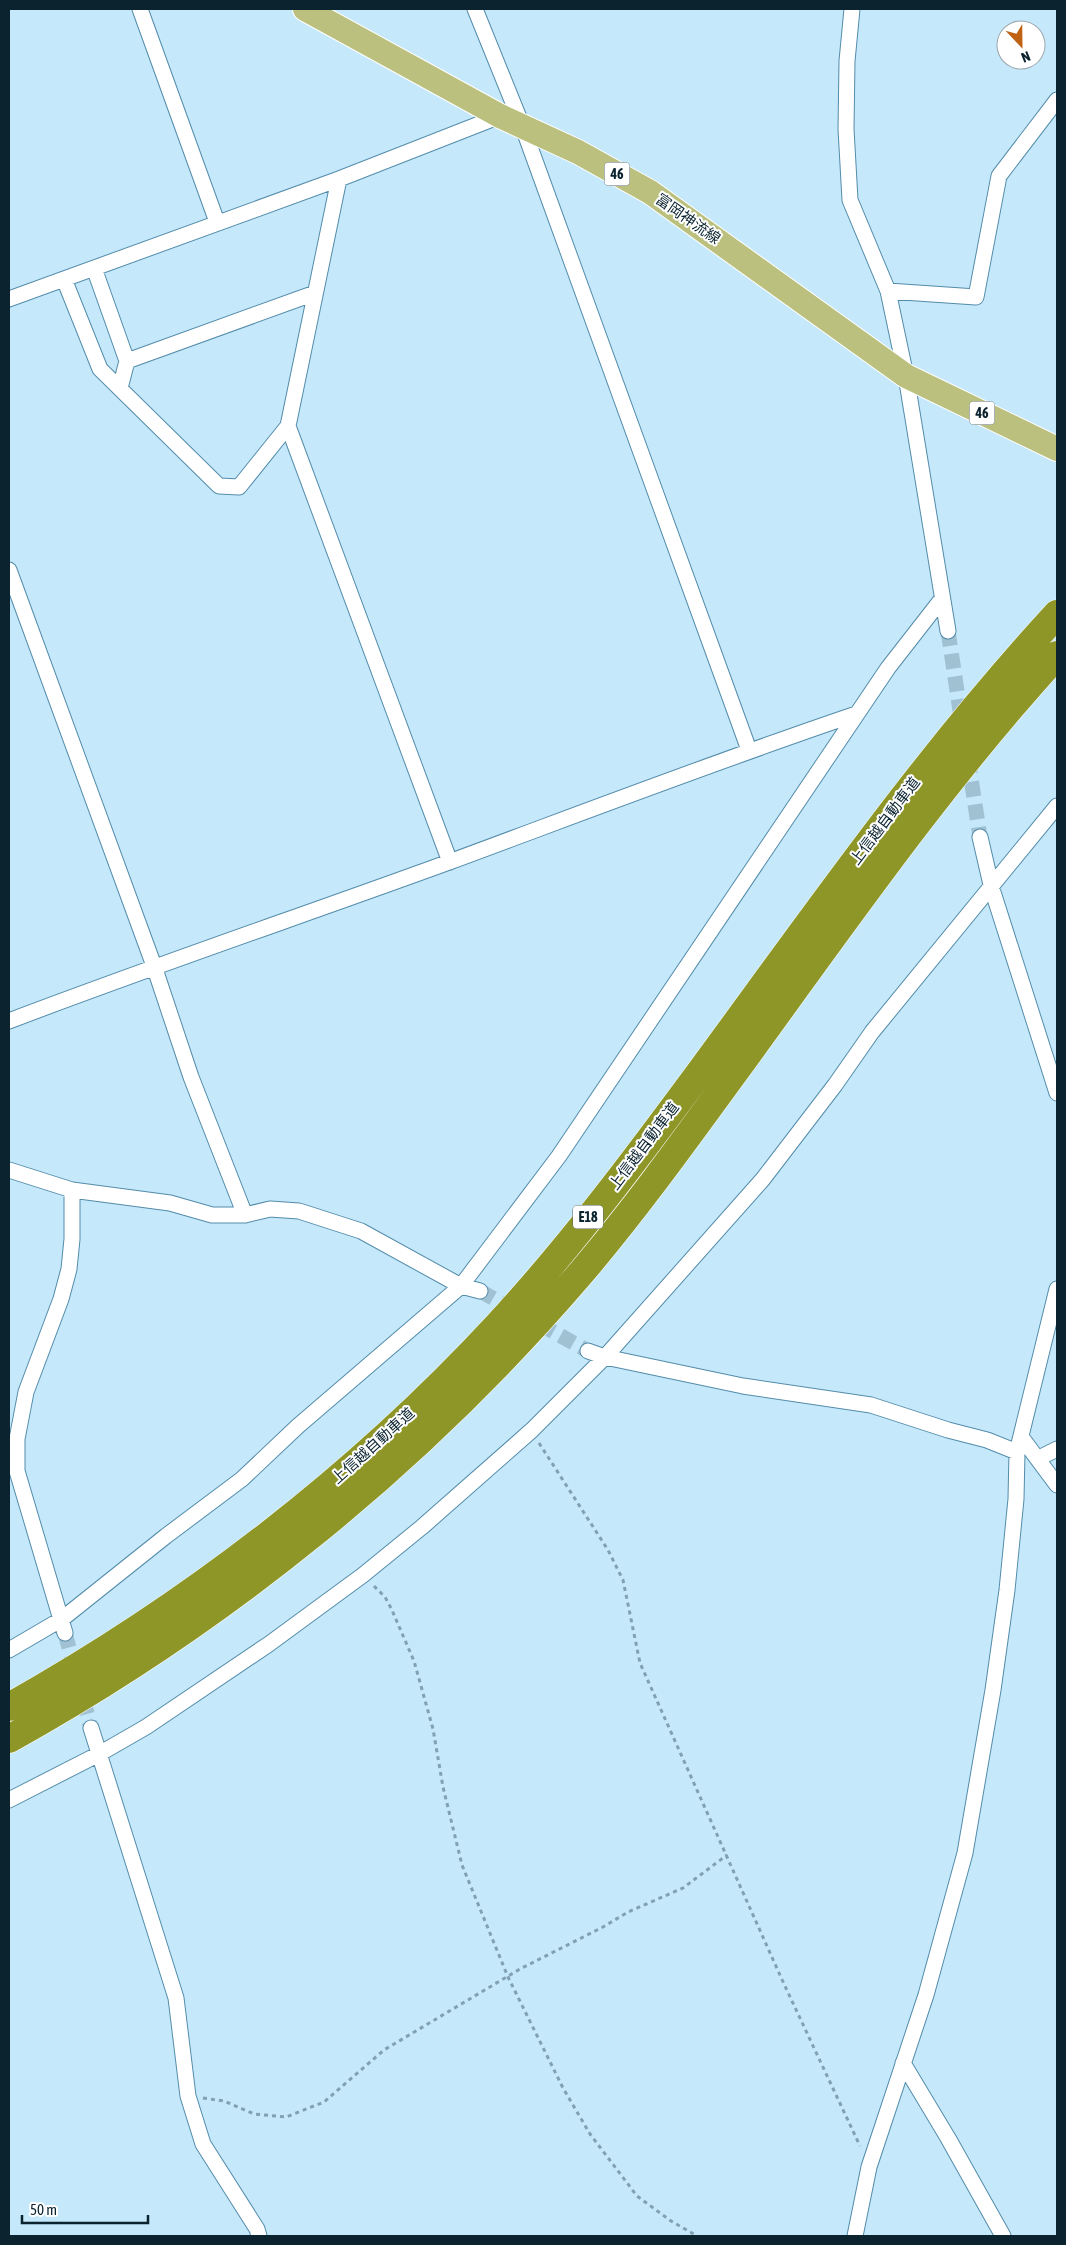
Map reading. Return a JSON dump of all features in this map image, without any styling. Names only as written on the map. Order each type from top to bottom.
[{"type":"highway","name":"上信越自動車道","points":[[9,1707],[105,1650],[177,1602],[246,1552],[307,1504],[374,1446],[436,1388],[498,1325],[618,1180],[916,780],[1013,662],[1057,614]]},
{"type":"highway","name":"上信越自動車道","points":[[9,1739],[128,1669],[260,1576],[384,1474],[462,1402],[521,1341],[582,1272],[639,1201],[932,803],[984,738],[1057,655]]},
{"type":"main road","name":"富岡神流線","points":[[305,9],[500,116],[578,152],[657,197],[906,376],[1057,449]]},
{"type":"street","points":[[140,9],[217,222]]},
{"type":"street","points":[[475,9],[522,125],[749,750]]},
{"type":"street","points":[[852,9],[847,61],[846,129],[850,200],[888,291],[906,376],[941,600],[948,631]]},
{"type":"street","points":[[888,291],[976,297],[999,176],[1057,100]]},
{"type":"street","points":[[9,299],[339,179],[500,116]]},
{"type":"street","points":[[64,279],[100,369],[219,486],[239,487],[288,426],[339,179]]},
{"type":"street","points":[[94,268],[127,361],[120,388]]},
{"type":"street","points":[[127,361],[315,292]]},
{"type":"street","points":[[288,426],[450,862]]},
{"type":"street","points":[[9,570],[154,966],[191,1077],[245,1216]]},
{"type":"street","points":[[9,1650],[63,1626],[166,1536],[242,1479],[298,1426],[461,1286],[559,1156],[856,714],[888,668],[941,600]]},
{"type":"street","points":[[9,1021],[154,966],[450,862],[749,750],[856,714]]},
{"type":"street","points":[[9,1800],[99,1754],[170,1711],[269,1644],[364,1574],[422,1527],[532,1430],[605,1356],[763,1179],[835,1085],[872,1032],[992,889],[1057,806]]},
{"type":"street","points":[[980,837],[992,889],[1057,1093]]},
{"type":"street","points":[[9,1170],[72,1190],[170,1203],[212,1215],[245,1216],[270,1209],[299,1211],[361,1231],[461,1286],[480,1291]]},
{"type":"street","points":[[63,1626],[16,1471],[17,1439],[26,1392],[61,1299],[69,1269],[72,1239],[72,1190]]},
{"type":"street","points":[[854,2236],[870,2167],[926,1995],[965,1853],[993,1690],[1007,1590],[1019,1445],[1057,1290]]},
{"type":"street","points":[[588,1351],[743,1386],[871,1405],[948,1430],[987,1440],[1019,1445],[1039,1458],[1057,1485]]},
{"type":"street","points":[[1039,1458],[1057,1449]]},
{"type":"street","points":[[91,1728],[176,1998],[188,2096],[203,2144],[259,2236]]},
{"type":"street","points":[[903,2063],[1003,2236]]},
{"type":"path","points":[[532,1430],[608,1550],[623,1580],[640,1663],[788,1993],[870,2167]]},
{"type":"path","points":[[364,1574],[385,1597],[414,1661],[433,1729],[443,1787],[462,1864],[508,1978],[563,2088],[590,2134],[637,2196],[671,2221],[697,2236]]},
{"type":"path","points":[[188,2096],[224,2100],[254,2114],[286,2117],[324,2102],[384,2050],[508,1978],[628,1912],[684,1888],[726,1855]]},
{"type":"tunnel","points":[[948,631],[962,724]]},
{"type":"tunnel","points":[[968,759],[980,837]]},
{"type":"tunnel","points":[[480,1291],[588,1351]]},
{"type":"tunnel","points":[[65,1633],[91,1728]]}]
